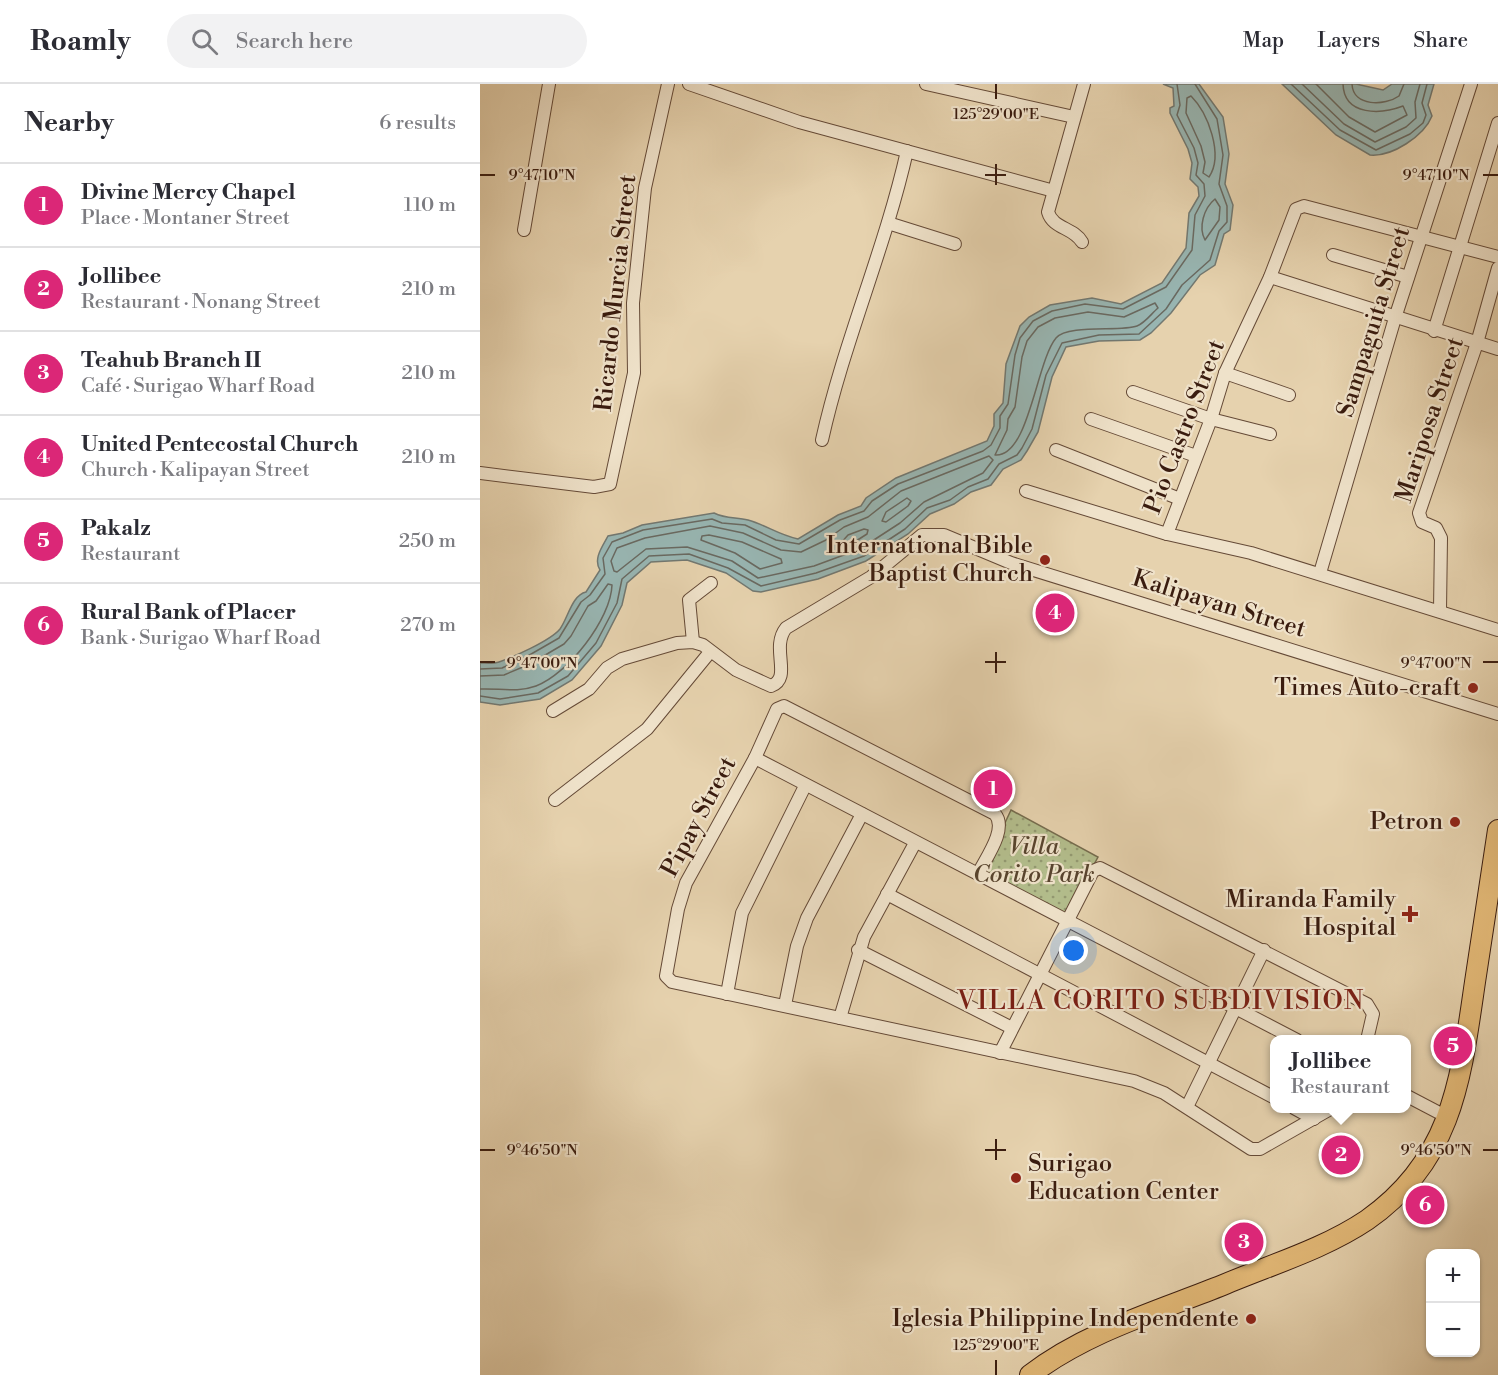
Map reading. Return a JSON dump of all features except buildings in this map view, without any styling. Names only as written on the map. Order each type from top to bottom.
[{"type":"main road","points":[[1030,1375],[1079,1345],[1321,1244],[1365,1221],[1384,1207],[1420,1169],[1449,1118],[1461,1075],[1498,830]]},
{"type":"street","points":[[524,230],[549,84]]},
{"type":"street","name":"Ricardo Murcia Street","points":[[480,473],[594,487],[610,484],[634,373],[633,303],[645,188],[668,84]]},
{"type":"street","points":[[689,84],[799,122],[1054,191]]},
{"type":"street","points":[[927,84],[1074,117]]},
{"type":"street","points":[[1082,242],[1076,234],[1050,219],[1048,212],[1084,84]]},
{"type":"street","name":"Sampaguita Street","points":[[1320,573],[1395,318],[1472,84]]},
{"type":"street","points":[[1434,331],[1498,123]]},
{"type":"street","points":[[822,440],[835,383],[888,224],[907,150]]},
{"type":"street","name":"Pio Castro Street","points":[[1498,257],[1304,206],[1296,209],[1270,277],[1225,373],[1211,419],[1167,534],[1251,553],[1320,573],[1498,630]]},
{"type":"street","points":[[888,224],[955,244]]},
{"type":"street","points":[[1333,255],[1408,277]]},
{"type":"street","name":"Mariposa Street","points":[[1440,610],[1440,533],[1422,522],[1419,513],[1477,343],[1493,305],[1498,268]]},
{"type":"street","points":[[1270,277],[1434,331],[1498,349]]},
{"type":"street","points":[[1225,373],[1289,395]]},
{"type":"street","points":[[1133,392],[1211,419],[1270,434]]},
{"type":"street","points":[[1091,419],[1196,456]]},
{"type":"street","points":[[1056,450],[1180,499]]},
{"type":"street","points":[[1026,491],[1167,534]]},
{"type":"street","name":"Kalipayan Street","points":[[710,652],[759,682],[771,686],[776,684],[781,676],[782,662],[778,644],[786,628],[871,577],[915,538],[929,533],[944,536],[1011,563],[1498,714]]},
{"type":"street","points":[[693,642],[689,600],[711,583]]},
{"type":"street","points":[[553,711],[589,689],[607,668],[642,651],[693,642],[710,652],[647,729],[555,800]]},
{"type":"street","name":"Pipay Street","points":[[727,994],[672,982],[666,976],[666,971],[683,889],[755,758],[777,709],[788,706],[995,814],[999,822],[999,830],[978,874]]},
{"type":"street","points":[[755,758],[1287,1035]]},
{"type":"street","points":[[805,786],[746,902],[739,925],[727,994],[1134,1081],[1164,1093],[1247,1148],[1256,1149],[1324,1113]]},
{"type":"street","points":[[785,1005],[797,946],[807,918],[862,814]]},
{"type":"street","points":[[840,1018],[858,950],[915,843]]},
{"type":"street","points":[[1000,1053],[1093,871],[1100,868],[1264,950],[1371,1007],[1373,1020],[1369,1035]]},
{"type":"street","points":[[887,894],[1039,976],[1270,1095]]},
{"type":"street","points":[[858,950],[1012,1028]]},
{"type":"street","points":[[1187,1107],[1264,950]]},
{"type":"street","points":[[1411,1098],[1449,1118]]},
{"type":"street","points":[[1303,1113],[1314,1119]]},
{"type":"green space","name":"Villa Corito Park","points":[[1011,810],[1098,857],[1066,916],[982,872]]},
{"type":"water","points":[[1163,84],[1199,84],[1223,117],[1229,154],[1225,184],[1233,205],[1230,230],[1224,234],[1215,265],[1200,275],[1171,313],[1151,333],[1140,340],[1099,341],[1066,347],[1052,377],[1038,432],[1021,460],[1003,469],[991,485],[971,492],[954,504],[930,514],[908,534],[866,561],[818,579],[761,592],[753,591],[726,573],[687,560],[651,562],[627,583],[622,605],[601,646],[572,680],[540,699],[500,705],[480,702],[480,663],[497,663],[555,634],[574,602],[586,592],[600,570],[598,557],[608,536],[642,525],[714,513],[748,520],[798,539],[838,515],[861,506],[866,498],[896,478],[987,441],[994,426],[994,414],[1003,403],[1006,364],[1020,326],[1029,317],[1050,305],[1092,298],[1121,304],[1162,283],[1186,248],[1189,213],[1199,196],[1198,187],[1190,179],[1192,163],[1188,149],[1170,113],[1170,108],[1174,106],[1173,88]]},
{"type":"water","points":[[1282,84],[1356,84],[1383,90],[1392,84],[1434,84],[1428,105],[1432,116],[1422,131],[1406,144],[1388,153],[1370,155],[1336,135]]},
{"type":"place","name":"International Bible Baptist Church","points":[[1045,560]]},
{"type":"place","name":"United Pentecostal Church","points":[[1055,613]]},
{"type":"place","name":"Times Auto-craft","points":[[1473,688]]},
{"type":"place","name":"Divine Mercy Chapel","points":[[993,789]]},
{"type":"place","name":"Petron","points":[[1455,822]]},
{"type":"place","name":"Miranda Family Hospital","points":[[1410,914]]},
{"type":"place","name":"Pakalz","points":[[1453,1046]]},
{"type":"place","name":"Jollibee","points":[[1341,1155]]},
{"type":"place","name":"Surigao Education Center","points":[[1016,1178]]},
{"type":"place","name":"Rural Bank of Placer","points":[[1425,1205]]},
{"type":"place","name":"Teahub Branch II","points":[[1244,1242]]},
{"type":"place","name":"Iglesia Philippine Independente","points":[[1251,1319]]},
{"type":"district","name":"VILLA CORITO SUBDIVISION","points":[[1161,1001]]}]
